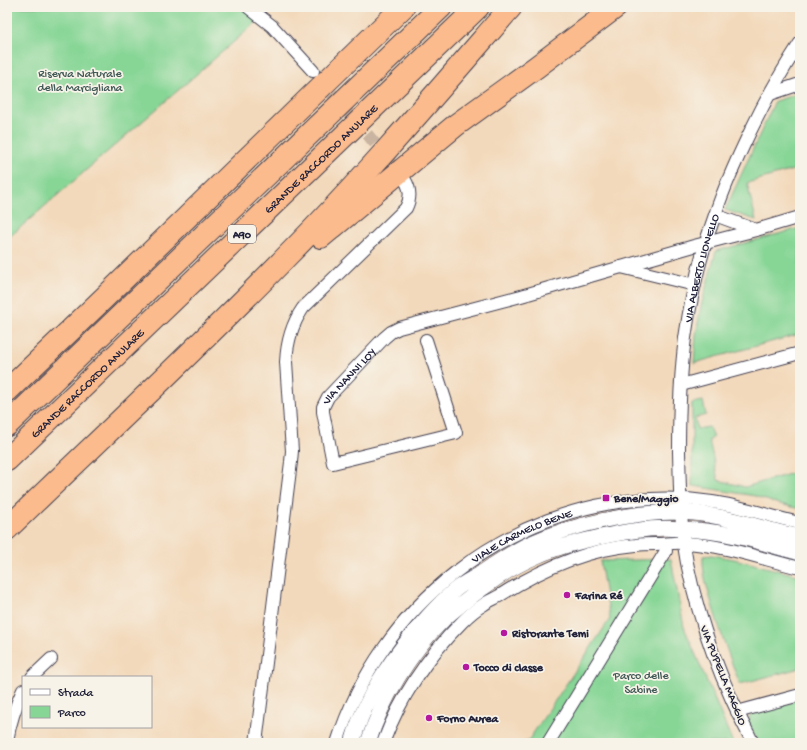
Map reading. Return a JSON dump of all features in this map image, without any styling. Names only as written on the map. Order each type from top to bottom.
[{"type":"highway","points":[[7,391],[403,7]]},
{"type":"highway","name":"A90","points":[[7,425],[441,7]]},
{"type":"highway","name":"GRANDE RACCORDO ANULARE","points":[[7,460],[478,7]]},
{"type":"highway","points":[[7,529],[242,303],[291,253],[437,93],[511,7]]},
{"type":"highway","points":[[242,303],[456,125],[616,7]]},
{"type":"highway","points":[[592,24],[621,7]]},
{"type":"highway","points":[[7,383],[104,298]]},
{"type":"highway","points":[[7,523],[46,491]]},
{"type":"street","points":[[248,7],[272,26],[313,71]]},
{"type":"street","name":"VIA ALBERTO LIONELLO","points":[[681,506],[679,444],[681,385],[686,336],[706,242],[726,185],[744,144],[770,94],[798,49]]},
{"type":"street","points":[[770,94],[800,84]]},
{"type":"street","points":[[256,743],[292,450],[286,362],[286,351],[289,338],[297,316],[303,308],[406,208],[410,200],[410,190],[405,180]]},
{"type":"street","points":[[715,215],[756,230]]},
{"type":"street","name":"VIA NANNI LOY","points":[[426,340],[456,433],[333,463],[323,417],[323,407],[325,402],[328,397],[391,332],[399,328],[521,296],[706,242],[800,218]]},
{"type":"street","name":"VIA NANNI LOY","points":[[619,267],[696,285]]},
{"type":"street","points":[[681,385],[800,353]]},
{"type":"street","name":"VIALE CARMELO BENE","points":[[338,743],[351,706],[367,674],[383,650],[411,614],[426,598],[456,572],[512,536],[554,518],[596,506],[651,499],[681,506],[710,516],[800,537]]},
{"type":"street","name":"VIALE CARMELO BENE","points":[[368,743],[381,709],[395,683],[429,635],[442,621],[474,594],[505,572],[534,542],[560,532],[594,522],[658,513],[681,506],[712,502],[800,523]]},
{"type":"street","name":"VIA PUPELLA MAGGIO","points":[[681,506],[683,536],[692,584],[707,638],[723,678],[753,743]]},
{"type":"street","name":"VIALE CARMELO BENE","points":[[352,743],[362,715],[380,679],[425,619],[447,597],[465,582],[522,555],[552,550],[599,537],[652,529],[683,536],[707,545],[800,568]]},
{"type":"street","name":"VIALE CARMELO BENE","points":[[383,743],[403,702],[426,664],[439,647],[462,622],[482,605],[533,575],[564,561],[599,551],[708,531],[736,536],[800,553]]},
{"type":"street","points":[[512,536],[533,575]]},
{"type":"street","points":[[548,743],[666,551]]},
{"type":"street","points":[[33,676],[51,659]]},
{"type":"street","points":[[7,741],[12,716],[22,692]]},
{"type":"street","points":[[738,712],[800,695]]},
{"type":"green space","name":"Riserva Naturale della Marcigliana","points":[[7,7],[274,7],[7,239]]},
{"type":"green space","points":[[800,93],[800,168],[747,183],[756,220],[725,210],[775,101]]},
{"type":"green space","points":[[800,228],[800,334],[694,363],[696,335],[701,306],[716,251]]},
{"type":"green space","points":[[703,401],[706,415],[695,418],[697,429],[709,427],[713,438],[709,440],[718,480],[745,487],[800,471],[800,509],[755,496],[692,485],[692,403]]},
{"type":"green space","points":[[712,555],[734,559],[800,576],[800,668],[740,684],[720,630],[705,577],[703,556]]},
{"type":"green space","name":"Parco delle Sabine","points":[[671,559],[684,627],[733,743],[522,743],[528,741],[610,619],[600,561]]},
{"type":"green space","points":[[800,699],[800,743],[758,743],[748,723],[750,716]]},
{"type":"tunnel","points":[[320,80],[368,135],[401,176]]},
{"type":"place","name":"Bene/Maggio","points":[[606,498]]},
{"type":"place","name":"Farina Ré","points":[[567,595]]},
{"type":"place","name":"Ristorante Temi","points":[[504,633]]},
{"type":"place","name":"Tocco di classe","points":[[466,667]]},
{"type":"place","name":"Forno Aurea","points":[[429,718]]}]
